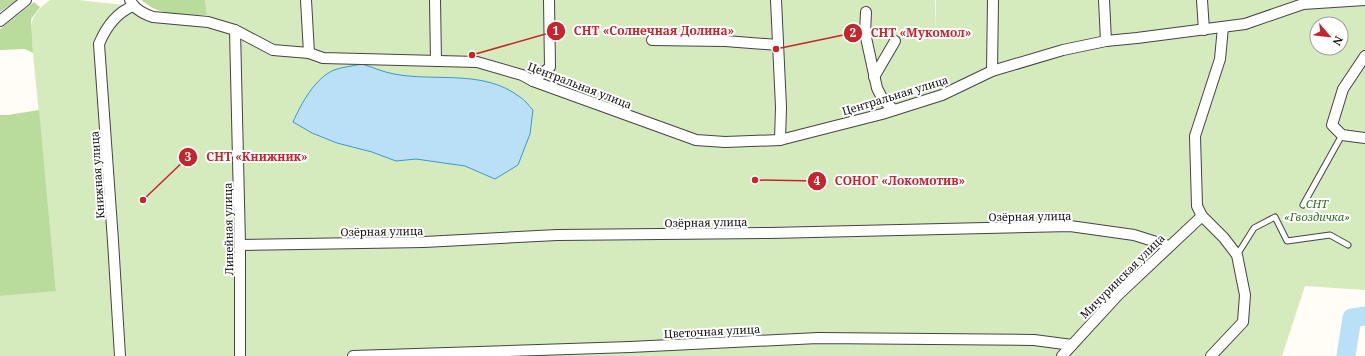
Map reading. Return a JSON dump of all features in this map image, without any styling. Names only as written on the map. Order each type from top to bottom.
[{"type":"street","points":[[0,21],[26,0]]},
{"type":"street","points":[[306,0],[309,53]]},
{"type":"street","points":[[434,0],[436,61]]},
{"type":"street","points":[[533,81],[550,67],[549,0]]},
{"type":"street","points":[[776,0],[781,107],[780,140]]},
{"type":"street","points":[[992,72],[994,0]]},
{"type":"street","points":[[1104,0],[1106,41]]},
{"type":"street","points":[[1202,0],[1204,30]]},
{"type":"street","name":"Центральная улица","points":[[131,3],[146,14],[154,17],[208,22],[235,30],[273,50],[309,53],[323,58],[477,62],[522,75],[533,81],[696,140],[725,142],[780,140],[894,110],[942,95],[992,72],[1063,50],[1106,41],[1246,24],[1304,2],[1365,0]]},
{"type":"street","name":"Книжная улица","points":[[120,356],[99,44],[105,30],[122,10],[131,3]]},
{"type":"street","points":[[866,12],[865,33],[877,88],[883,100],[894,110]]},
{"type":"street","points":[[1211,356],[1243,322],[1245,295],[1237,255],[1224,238],[1202,216],[1197,206],[1195,136],[1220,59],[1223,27]]},
{"type":"street","name":"Линейная улица","points":[[235,30],[240,245],[240,356]]},
{"type":"street","points":[[652,40],[725,41],[778,45]]},
{"type":"street","points":[[874,77],[895,41]]},
{"type":"street","points":[[1365,56],[1343,89],[1332,125],[1342,135],[1365,138]]},
{"type":"street","name":"Мичуринская улица","points":[[1062,356],[1118,295],[1202,216]]},
{"type":"street","name":"Озёрная улица","points":[[240,245],[424,242],[556,235],[770,233],[1070,226],[1134,235],[1169,246]]},
{"type":"street","name":"Цветочная улица","points":[[353,356],[630,347],[818,338],[1034,340],[1072,345]]},
{"type":"lane","points":[[1303,205],[1342,135]]},
{"type":"lane","points":[[1237,255],[1254,228],[1275,217],[1287,241],[1330,235],[1348,245]]},
{"type":"green space","points":[[0,0],[17,0],[0,12]]},
{"type":"green space","name":"СНТ «Гвоздичка»","points":[[50,0],[78,0],[133,6],[162,17],[197,27],[232,30],[208,22],[205,0],[935,0],[936,31],[936,0],[1365,0],[1365,290],[1305,286],[1282,356],[0,356],[0,296],[56,290],[33,53],[32,23],[37,12]]},
{"type":"green space","points":[[141,0],[205,0],[207,15],[163,12],[151,7]]},
{"type":"green space","points":[[34,2],[40,7],[31,19],[33,53],[25,49],[0,50],[0,29]]},
{"type":"green space","points":[[39,110],[56,291],[0,296],[0,115]]},
{"type":"water","points":[[362,64],[394,74],[459,78],[491,83],[506,88],[520,97],[533,110],[530,134],[518,165],[495,179],[465,166],[416,159],[396,161],[372,152],[337,143],[312,133],[293,122],[309,92],[321,79],[334,70]]},
{"type":"waterway","points":[[1346,356],[1352,318],[1365,316]]},
{"type":"place","name":"СНТ «Мукомол»","points":[[776,49]]},
{"type":"place","name":"СНТ «Солнечная Долина»","points":[[472,55]]},
{"type":"place","name":"СОНОГ «Локомотив»","points":[[755,180]]},
{"type":"place","name":"СНТ «Книжник»","points":[[143,200]]}]
